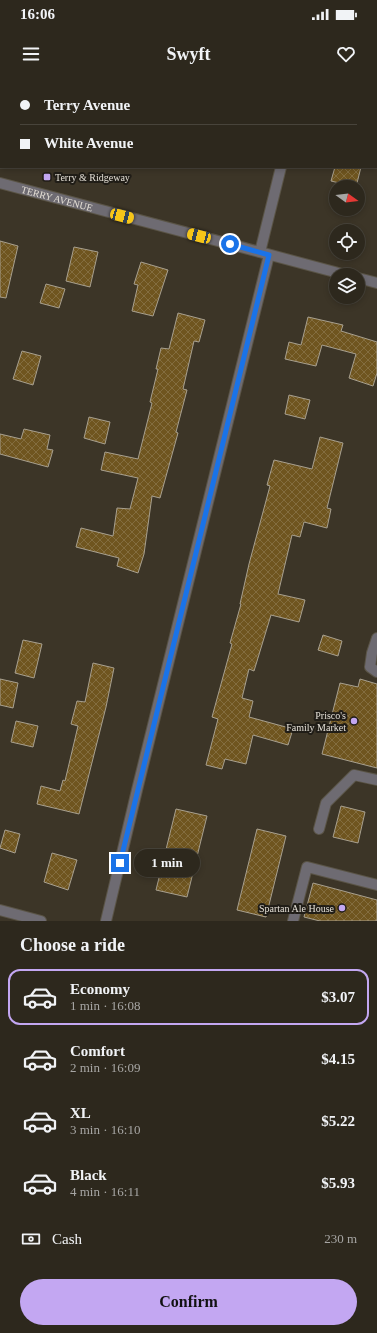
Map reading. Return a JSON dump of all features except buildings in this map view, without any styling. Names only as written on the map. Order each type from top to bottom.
[{"type":"street","points":[[106,921],[265,254],[281,168]]},
{"type":"street","name":"TERRY AVENUE","points":[[0,183],[329,271]]},
{"type":"street","points":[[365,280],[377,283]]},
{"type":"street","points":[[377,638],[372,653],[370,667],[377,672]]},
{"type":"street","points":[[319,829],[326,803],[354,775],[377,780]]},
{"type":"street","points":[[293,921],[307,867],[377,885]]},
{"type":"street","points":[[0,910],[41,921]]},
{"type":"place","name":"Terry & Ridgeway","points":[[47,177]]},
{"type":"place","name":"Prisco's Family Market","points":[[354,721]]},
{"type":"place","name":"Spartan Ale House","points":[[342,908]]},
{"type":"route","points":[[120,863],[269,255],[230,244]]}]
